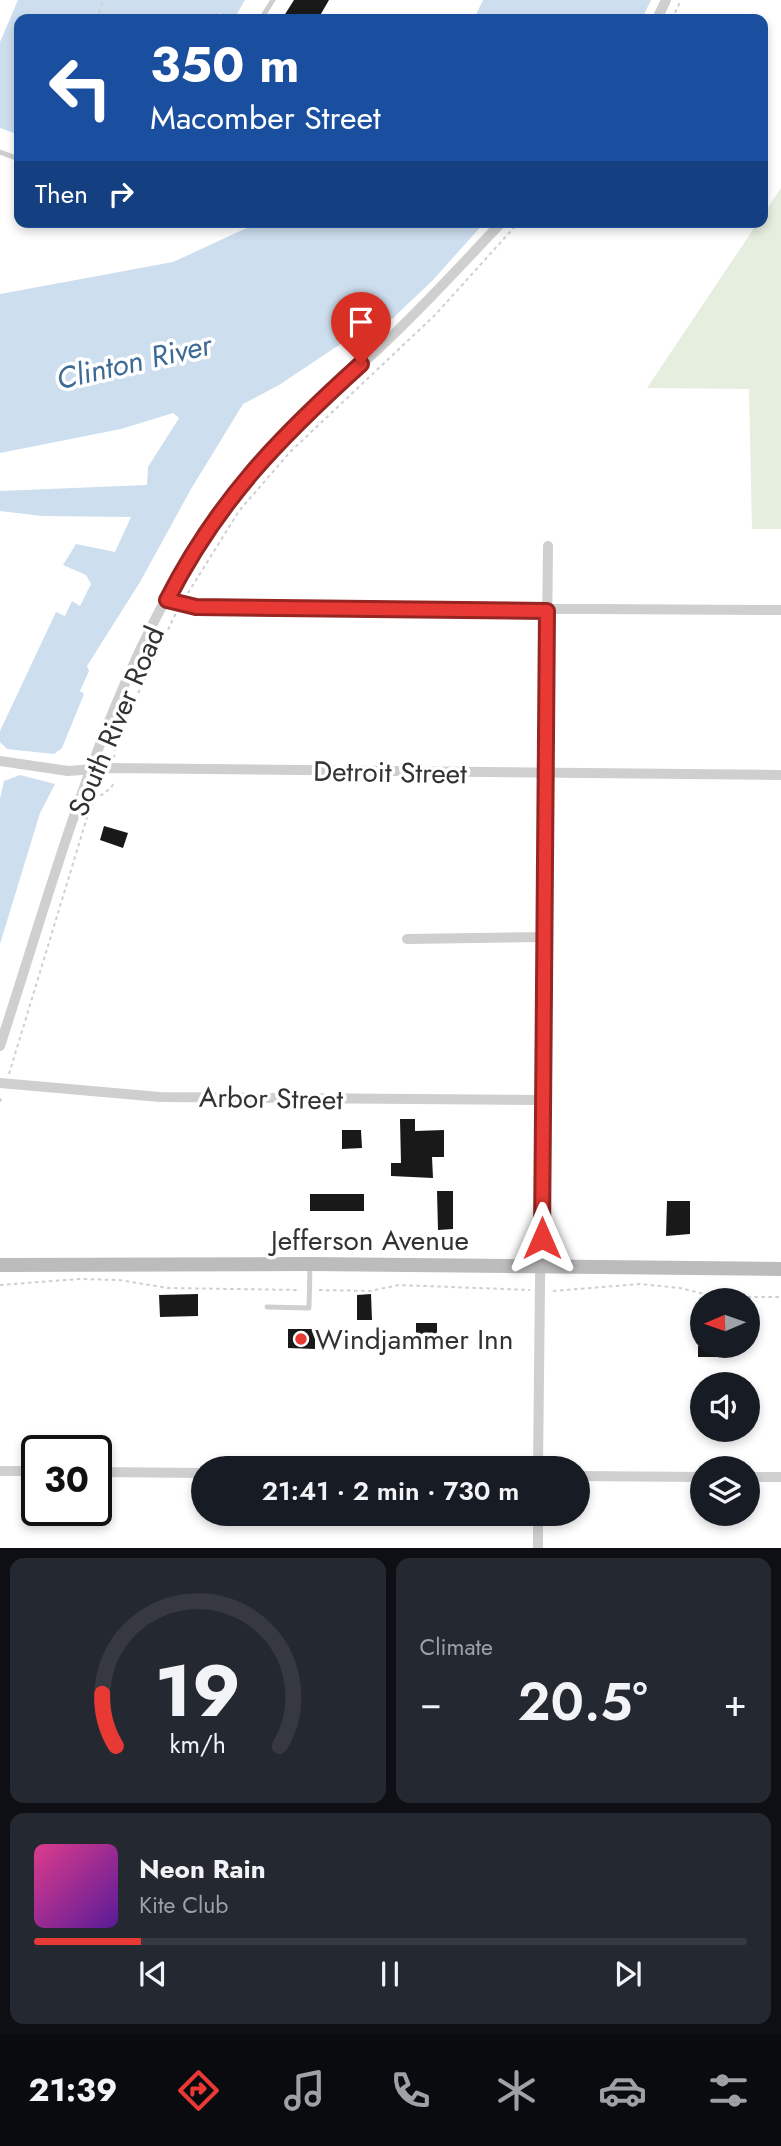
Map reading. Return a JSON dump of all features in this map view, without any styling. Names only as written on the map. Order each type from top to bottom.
[{"type":"street","name":"South River Road","points":[[0,1046],[90,769],[122,689],[167,600],[219,512],[273,446],[378,349],[496,228]]},
{"type":"street","points":[[538,1456],[548,546]]},
{"type":"street","points":[[167,600],[196,607],[547,611],[781,610]]},
{"type":"street","name":"Detroit Street","points":[[0,761],[68,771],[115,768],[781,775]]},
{"type":"street","points":[[36,936],[49,935]]},
{"type":"street","points":[[407,939],[543,937]]},
{"type":"street","name":"Arbor Street","points":[[3,1084],[160,1097],[543,1100]]},
{"type":"street","name":"Jefferson Avenue","points":[[0,1265],[310,1264],[781,1269]]},
{"type":"street","points":[[0,1471],[21,1471]]},
{"type":"street","points":[[112,1472],[191,1473]]},
{"type":"street","points":[[590,1476],[690,1477]]},
{"type":"street","points":[[760,1477],[781,1477]]},
{"type":"street","points":[[538,1526],[538,1548]]},
{"type":"lane","points":[[267,1307],[309,1308],[310,1264]]},
{"type":"path","points":[[0,1102],[3,1084],[91,806],[101,794],[112,788],[116,740],[181,603],[239,511],[290,452],[435,315],[514,228]]},
{"type":"path","points":[[0,1285],[79,1279],[119,1280],[168,1288],[370,1291],[399,1285],[534,1291]]},
{"type":"path","points":[[547,1291],[640,1284],[680,1288],[716,1297],[781,1297]]},
{"type":"shaded area","points":[[781,188],[781,529],[752,529],[749,389],[647,388],[754,228],[768,228],[768,208]]},
{"type":"water","points":[[18,0],[245,0],[237,14],[14,14],[14,133],[0,128],[0,42]]},
{"type":"water","points":[[483,0],[651,0],[644,14],[476,14]]},
{"type":"water","name":"Clinton River","points":[[247,228],[480,228],[433,280],[392,319],[372,323],[279,385],[243,404],[191,489],[140,582],[87,666],[89,671],[80,691],[84,694],[62,748],[54,754],[7,749],[0,742],[0,731],[56,612],[65,616],[72,601],[80,606],[91,584],[86,575],[63,565],[76,544],[115,552],[131,517],[42,516],[0,511],[0,491],[147,485],[148,467],[179,418],[173,413],[121,429],[0,453],[0,294],[173,262]]},
{"type":"water","points":[[20,775],[55,784],[40,813],[0,944],[0,799],[4,781]]},
{"type":"building","points":[[294,0],[329,0],[321,14],[285,14]]},
{"type":"building","points":[[104,826],[128,833],[123,848],[100,840]]},
{"type":"building","points":[[400,1119],[415,1119],[415,1131],[444,1130],[444,1157],[432,1157],[433,1178],[391,1176],[391,1163],[401,1163]]},
{"type":"building","points":[[342,1130],[361,1130],[362,1148],[342,1149]]},
{"type":"building","points":[[437,1191],[453,1191],[453,1229],[438,1230]]},
{"type":"building","points":[[310,1194],[364,1194],[364,1211],[310,1211]]},
{"type":"building","points":[[667,1201],[690,1201],[690,1234],[666,1236]]},
{"type":"building","points":[[198,1294],[198,1316],[160,1317],[159,1295]]},
{"type":"building","points":[[371,1294],[372,1320],[357,1320],[357,1295]]},
{"type":"building","points":[[416,1323],[437,1323],[437,1350],[416,1350]]},
{"type":"building","name":"Windjammer Inn","points":[[288,1329],[315,1329],[315,1349],[288,1348]]},
{"type":"place","name":"Windjammer Inn","points":[[301,1339]]},
{"type":"route","points":[[361,364],[273,446],[244,479],[219,512],[167,600],[196,607],[547,611],[542,1238]]}]
